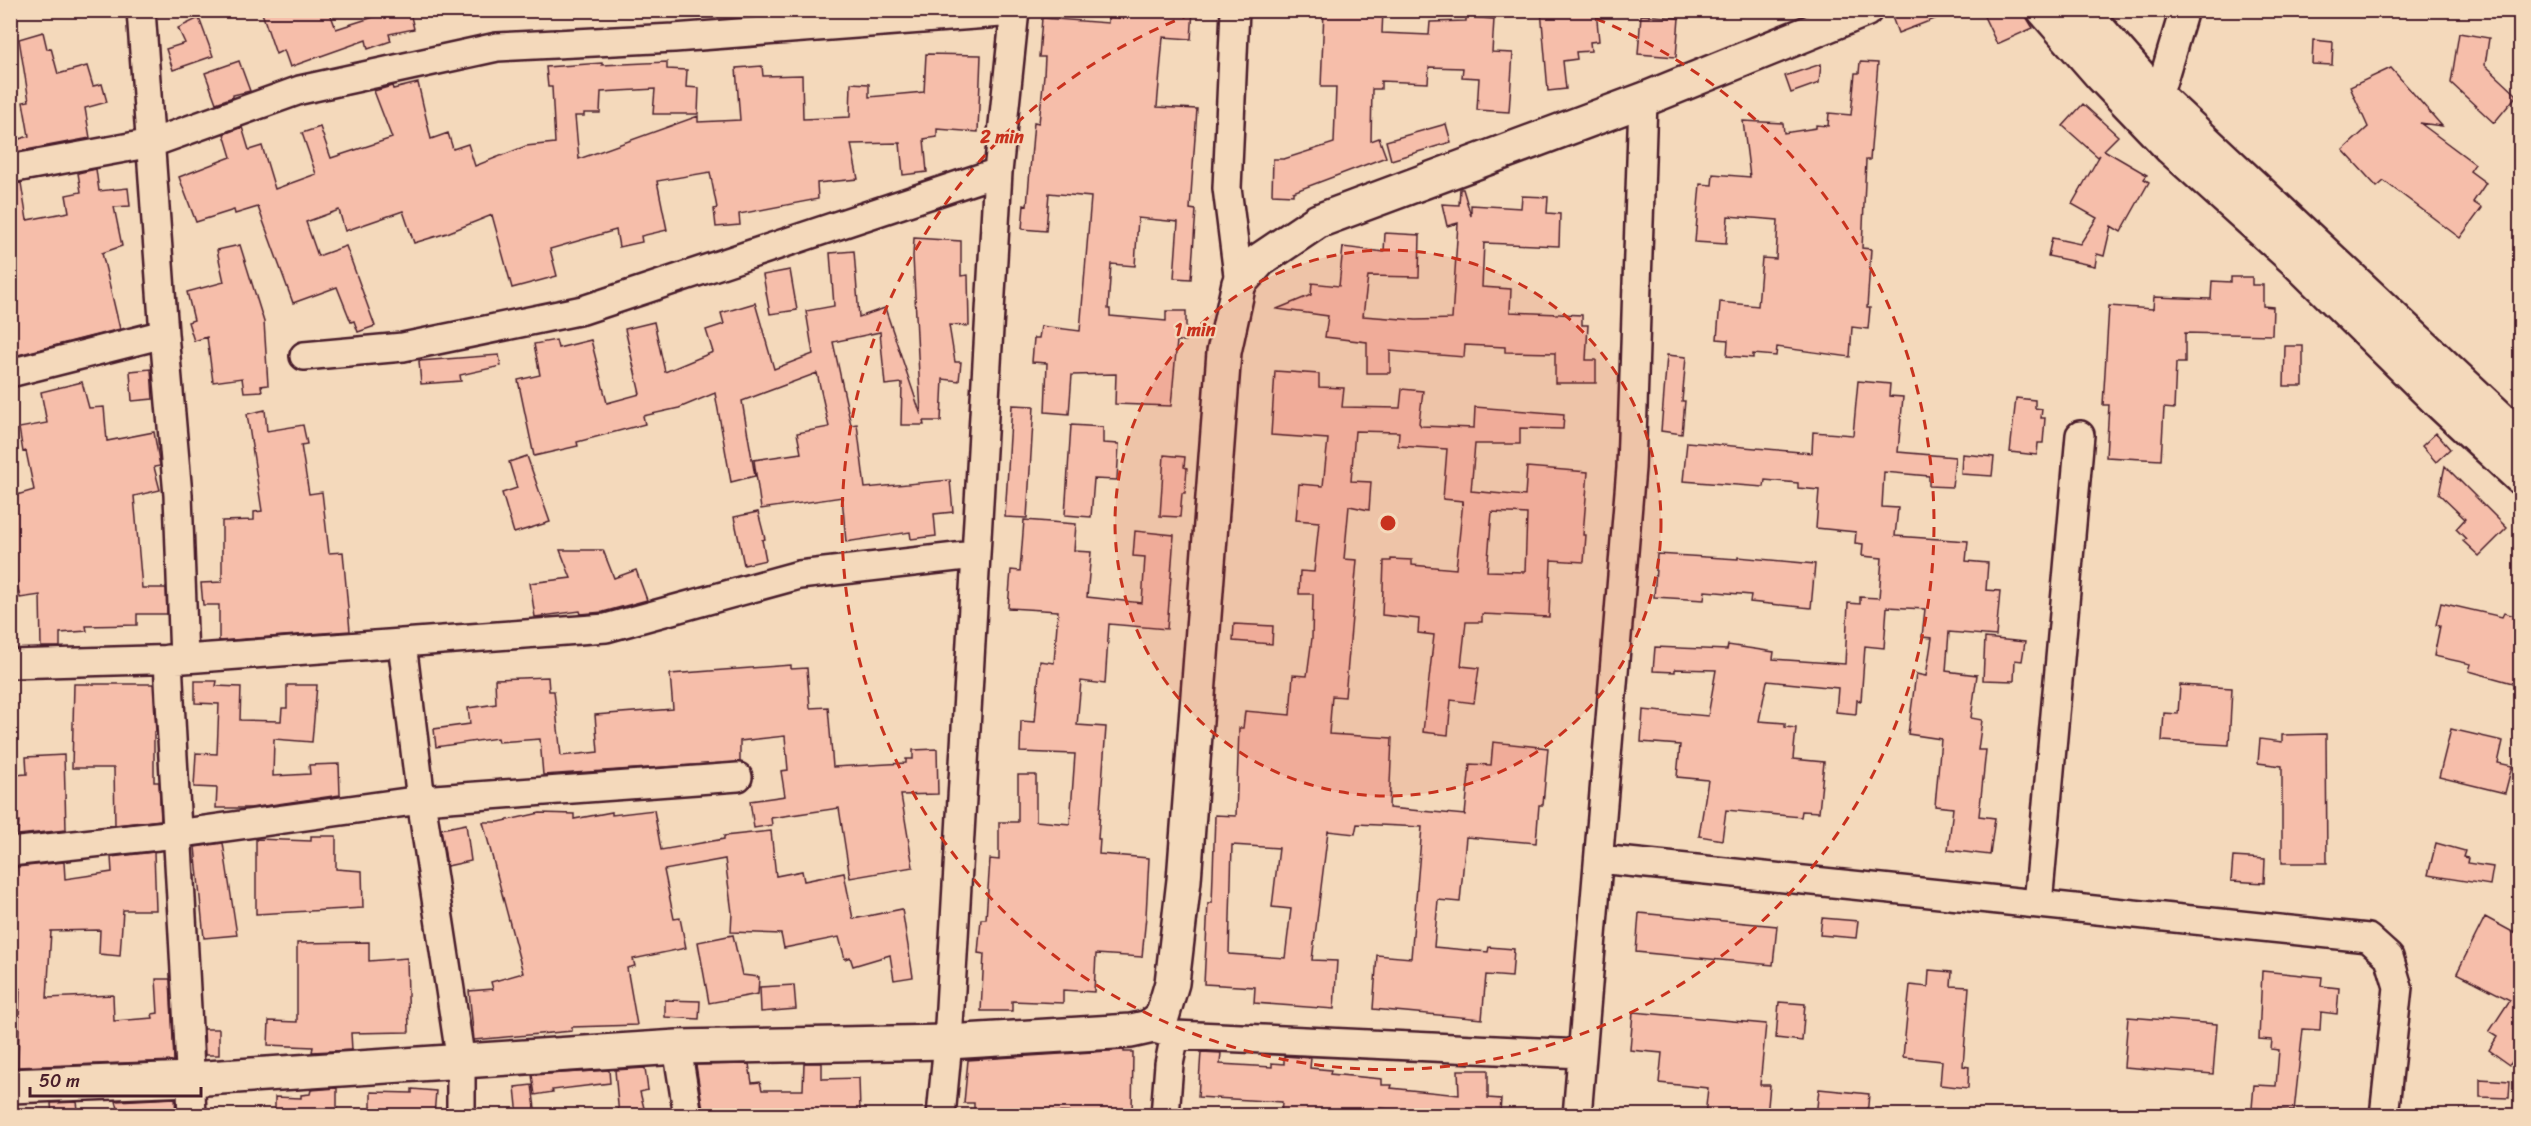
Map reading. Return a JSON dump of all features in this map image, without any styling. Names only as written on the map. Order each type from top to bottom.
[{"type":"street","points":[[141,10],[178,495],[176,834],[191,1051],[192,1116]]},
{"type":"street","points":[[1164,1116],[1169,1065],[1162,1031],[1162,1017],[1172,983],[1184,880],[1224,352],[1239,283],[1227,188],[1235,10]]},
{"type":"street","points":[[1239,283],[1260,260],[1318,221],[1643,100],[1865,10]]},
{"type":"street","points":[[2044,10],[2101,75],[2171,148],[2295,260],[2438,401],[2520,477]]},
{"type":"street","points":[[2082,10],[2158,97],[2520,437]]},
{"type":"street","points":[[2158,97],[2184,10]]},
{"type":"street","points":[[10,169],[152,143],[300,90],[497,47],[674,38],[1014,11],[998,172],[948,1042],[941,1116]]},
{"type":"street","points":[[1577,1116],[1631,468],[1643,100]]},
{"type":"street","points":[[304,356],[403,348],[583,310],[998,172]]},
{"type":"street","points":[[10,373],[164,334]]},
{"type":"street","points":[[2038,904],[2080,435]]},
{"type":"street","points":[[10,664],[176,659],[606,628],[799,575],[975,555]]},
{"type":"street","points":[[402,643],[421,800],[461,1062],[461,1116]]},
{"type":"street","points":[[10,852],[176,834],[421,800],[738,777]]},
{"type":"street","points":[[1599,859],[2368,938],[2389,957],[2398,987],[2384,1116]]},
{"type":"street","points":[[10,1086],[191,1079],[677,1047],[948,1042],[1131,1031],[1582,1054]]},
{"type":"street","points":[[677,1047],[687,1116]]},
{"type":"building","points":[[261,10],[329,10],[336,29],[383,14],[384,17],[410,12],[414,29],[389,34],[391,41],[368,49],[366,40],[290,67],[284,50],[276,54]]},
{"type":"building","points":[[1123,10],[1193,10],[1191,39],[1163,37],[1157,107],[1197,109],[1190,209],[1196,210],[1191,279],[1174,278],[1178,222],[1138,218],[1135,266],[1111,264],[1108,309],[1110,309],[1110,316],[1166,321],[1166,311],[1186,311],[1186,341],[1177,341],[1171,406],[1115,404],[1116,374],[1072,375],[1069,414],[1045,412],[1047,363],[1032,362],[1034,338],[1039,338],[1041,326],[1080,331],[1091,197],[1049,193],[1046,231],[1022,229],[1024,205],[1027,206],[1034,122],[1039,123],[1044,75],[1045,57],[1039,57],[1042,18],[1108,23],[1108,17],[1123,18]]},
{"type":"building","points":[[1324,10],[1383,10],[1382,33],[1429,35],[1430,22],[1466,21],[1466,17],[1494,19],[1492,52],[1513,53],[1509,112],[1477,110],[1479,78],[1462,77],[1463,68],[1429,67],[1428,83],[1381,81],[1381,89],[1372,89],[1371,141],[1379,138],[1386,157],[1293,192],[1293,195],[1272,194],[1273,159],[1284,159],[1334,143],[1336,87],[1321,87]]},
{"type":"building","points":[[1541,10],[1596,10],[1599,41],[1590,42],[1591,51],[1576,52],[1577,59],[1563,61],[1566,89],[1548,91]]},
{"type":"building","points":[[1908,10],[1953,10],[1953,12],[1898,33],[1892,17]]},
{"type":"building","points":[[1981,10],[2022,10],[2033,28],[1997,44]]},
{"type":"building","points":[[1641,15],[1679,18],[1676,57],[1638,54]]},
{"type":"building","points":[[199,18],[213,56],[173,70],[166,49],[185,43],[178,28]]},
{"type":"building","points":[[43,32],[47,49],[51,48],[58,74],[87,66],[93,86],[102,84],[107,102],[85,108],[90,138],[10,153],[10,142],[29,136],[23,102],[29,101],[19,39]]},
{"type":"building","points":[[2459,33],[2489,38],[2485,65],[2517,95],[2494,123],[2451,83]]},
{"type":"building","points":[[2313,40],[2333,42],[2332,65],[2312,64]]},
{"type":"building","points":[[926,54],[981,55],[978,132],[937,129],[937,137],[924,139],[927,172],[903,175],[900,143],[851,144],[858,179],[817,183],[818,199],[739,214],[740,225],[716,227],[714,209],[717,208],[710,172],[657,181],[667,230],[641,236],[642,242],[619,247],[616,230],[550,249],[557,276],[512,288],[492,215],[414,243],[403,211],[345,231],[339,210],[306,222],[318,256],[346,246],[375,326],[358,332],[354,321],[351,322],[337,287],[293,303],[258,207],[235,214],[234,210],[196,222],[179,177],[231,157],[224,134],[242,127],[249,150],[262,146],[275,189],[316,174],[302,133],[320,127],[331,158],[392,138],[374,91],[392,86],[393,89],[418,83],[431,139],[448,133],[453,149],[468,144],[475,166],[526,146],[555,143],[552,87],[548,87],[546,67],[667,62],[667,69],[687,70],[686,87],[699,88],[698,114],[653,114],[655,89],[601,92],[600,113],[584,113],[584,116],[575,116],[579,159],[698,116],[698,122],[740,120],[736,68],[762,66],[763,76],[802,75],[803,119],[850,117],[851,83],[869,84],[869,97],[924,92]]},
{"type":"building","points":[[239,61],[250,91],[233,95],[233,97],[216,103],[205,73]]},
{"type":"building","points":[[1860,62],[1878,63],[1870,160],[1866,160],[1862,248],[1871,249],[1868,329],[1852,327],[1850,357],[1777,347],[1776,356],[1753,354],[1753,358],[1727,356],[1728,340],[1717,339],[1720,302],[1758,306],[1762,258],[1776,259],[1778,220],[1728,216],[1726,244],[1695,242],[1700,184],[1712,185],[1713,174],[1750,177],[1743,121],[1783,123],[1784,133],[1816,128],[1816,125],[1828,126],[1829,113],[1851,115],[1855,73],[1859,73]]},
{"type":"building","points":[[1821,64],[1819,83],[1791,93],[1785,76]]},
{"type":"building","points":[[2391,68],[2442,126],[2420,123],[2475,164],[2470,171],[2486,183],[2473,202],[2482,208],[2460,238],[2384,181],[2377,187],[2343,150],[2368,127],[2350,87]]},
{"type":"building","points":[[2083,104],[2118,136],[2104,150],[2147,175],[2144,179],[2149,182],[2121,232],[2111,226],[2104,256],[2097,254],[2095,266],[2048,256],[2052,238],[2080,244],[2097,218],[2072,204],[2100,155],[2098,157],[2063,126]]},
{"type":"building","points":[[1446,124],[1451,142],[1391,160],[1386,141]]},
{"type":"building","points":[[96,169],[99,191],[128,188],[130,206],[114,207],[122,246],[102,253],[120,329],[10,357],[10,184],[21,183],[27,220],[69,212],[66,195],[81,192],[78,173]]},
{"type":"building","points":[[1460,189],[1463,189],[1471,216],[1471,205],[1521,208],[1522,196],[1548,197],[1547,213],[1560,214],[1559,246],[1484,243],[1482,287],[1511,289],[1510,312],[1582,315],[1582,325],[1588,325],[1586,360],[1596,360],[1596,383],[1555,383],[1555,353],[1505,352],[1505,347],[1465,345],[1464,357],[1390,351],[1390,373],[1367,373],[1367,342],[1325,337],[1328,316],[1277,309],[1311,295],[1312,283],[1339,286],[1343,247],[1384,252],[1385,233],[1420,235],[1419,277],[1368,276],[1363,316],[1416,320],[1452,319],[1458,223],[1447,226],[1442,204],[1459,205]]},
{"type":"building","points":[[914,238],[961,241],[961,276],[968,275],[969,326],[949,325],[955,362],[961,362],[959,381],[943,379],[941,421],[923,421],[924,425],[901,425],[902,383],[885,385],[880,332],[833,342],[851,425],[857,424],[865,488],[950,480],[953,512],[934,514],[936,536],[911,539],[910,532],[846,542],[842,497],[761,509],[754,460],[801,453],[797,433],[829,427],[817,373],[742,401],[755,476],[731,482],[715,393],[679,408],[643,416],[645,424],[577,442],[578,446],[534,456],[518,380],[540,375],[534,344],[556,340],[558,348],[591,340],[607,403],[640,394],[625,329],[654,322],[665,372],[713,352],[706,330],[724,324],[721,313],[755,303],[774,369],[813,354],[806,311],[834,306],[830,253],[854,251],[859,317],[885,308],[921,415]]},
{"type":"building","points":[[240,245],[264,322],[268,385],[261,386],[262,391],[244,392],[242,378],[213,382],[207,337],[194,341],[188,322],[194,320],[187,292],[224,282],[217,250]]},
{"type":"building","points":[[790,270],[797,310],[770,314],[763,275]]},
{"type":"building","points":[[2231,277],[2252,277],[2252,285],[2263,285],[2263,306],[2273,307],[2272,335],[2185,333],[2185,363],[2176,363],[2174,409],[2164,408],[2161,460],[2106,457],[2109,405],[2103,405],[2109,306],[2153,309],[2154,297],[2211,299],[2212,281],[2231,282]]},
{"type":"building","points":[[2285,346],[2303,346],[2303,386],[2284,386]]},
{"type":"building","points":[[499,355],[501,366],[460,375],[461,381],[421,384],[419,361]]},
{"type":"building","points":[[1667,355],[1686,357],[1682,434],[1661,431]]},
{"type":"building","points":[[151,369],[153,399],[132,401],[130,371]]},
{"type":"building","points":[[1275,371],[1319,374],[1319,387],[1344,388],[1342,407],[1400,408],[1402,389],[1423,391],[1419,423],[1421,426],[1474,428],[1475,407],[1564,414],[1563,429],[1520,428],[1520,444],[1475,444],[1471,491],[1525,496],[1527,467],[1588,472],[1583,535],[1586,535],[1584,562],[1551,560],[1549,617],[1482,614],[1482,622],[1466,622],[1461,666],[1479,668],[1474,703],[1451,700],[1448,735],[1423,732],[1434,635],[1418,633],[1419,619],[1382,615],[1384,561],[1412,560],[1412,565],[1456,569],[1463,501],[1443,499],[1447,449],[1398,446],[1399,432],[1355,431],[1351,481],[1371,482],[1369,510],[1349,506],[1344,559],[1357,560],[1345,697],[1332,696],[1329,734],[1392,738],[1389,808],[1465,815],[1470,764],[1491,765],[1493,742],[1548,748],[1543,805],[1539,805],[1536,843],[1466,837],[1460,902],[1438,900],[1434,947],[1488,952],[1489,947],[1514,949],[1512,977],[1486,975],[1482,1019],[1373,1009],[1377,955],[1411,958],[1422,827],[1357,824],[1355,834],[1328,831],[1312,960],[1337,961],[1334,1009],[1254,1003],[1255,987],[1204,984],[1208,903],[1212,903],[1215,815],[1236,816],[1239,728],[1243,728],[1245,711],[1290,715],[1293,675],[1307,676],[1312,638],[1313,594],[1299,594],[1300,571],[1314,572],[1319,522],[1296,520],[1299,484],[1323,486],[1328,439],[1271,435]],"holes":[[[1492,512],[1527,514],[1525,572],[1487,571]],[[1232,845],[1279,848],[1272,907],[1291,909],[1285,958],[1229,954]]]},
{"type":"building","points":[[1858,381],[1890,384],[1889,396],[1903,397],[1898,452],[1955,457],[1952,487],[1929,486],[1929,476],[1884,472],[1882,507],[1898,508],[1895,536],[1968,541],[1966,561],[1988,563],[1986,590],[2000,591],[1996,636],[1949,632],[1946,671],[1977,675],[1971,718],[1982,720],[1978,750],[1986,750],[1979,816],[1995,818],[1990,855],[1948,850],[1953,808],[1935,806],[1941,739],[1908,734],[1916,674],[1926,676],[1932,638],[1922,637],[1925,609],[1887,607],[1884,648],[1865,646],[1861,701],[1857,700],[1856,714],[1836,712],[1838,688],[1767,681],[1759,721],[1785,723],[1785,727],[1796,728],[1793,759],[1824,762],[1819,812],[1802,811],[1801,817],[1726,810],[1722,840],[1699,836],[1708,780],[1677,777],[1680,745],[1641,742],[1643,710],[1708,716],[1716,670],[1653,671],[1655,647],[1727,650],[1728,645],[1774,652],[1773,659],[1845,664],[1848,603],[1860,604],[1860,597],[1879,598],[1882,558],[1862,556],[1863,544],[1855,543],[1856,532],[1816,528],[1819,490],[1798,488],[1798,483],[1765,480],[1764,487],[1683,481],[1687,442],[1812,453],[1813,432],[1853,435]]},
{"type":"building","points":[[82,382],[89,408],[104,407],[107,441],[154,432],[160,466],[154,467],[160,490],[134,496],[142,588],[166,588],[167,614],[137,614],[137,625],[86,626],[87,631],[60,633],[60,647],[41,647],[40,595],[20,598],[10,549],[10,497],[34,490],[19,428],[47,423],[41,392]]},
{"type":"building","points":[[2016,398],[2035,400],[2035,408],[2042,409],[2041,418],[2045,418],[2043,443],[2038,443],[2037,455],[2010,452]]},
{"type":"building","points":[[1012,405],[1034,406],[1027,518],[1005,517]]},
{"type":"building","points":[[265,410],[267,431],[303,425],[307,444],[301,445],[309,494],[322,492],[329,553],[343,552],[350,631],[219,641],[219,605],[203,605],[201,583],[222,582],[222,521],[254,520],[254,512],[262,511],[247,414]]},
{"type":"building","points":[[1071,425],[1103,427],[1103,443],[1119,444],[1117,480],[1094,479],[1091,517],[1065,515]]},
{"type":"building","points":[[2436,433],[2450,449],[2436,462],[2422,446]]},
{"type":"building","points":[[1962,454],[1994,457],[1992,476],[1961,474]]},
{"type":"building","points":[[1164,455],[1185,457],[1184,467],[1187,468],[1185,493],[1182,493],[1180,517],[1160,516]]},
{"type":"building","points":[[527,456],[550,522],[514,533],[502,493],[517,488],[509,462]]},
{"type":"building","points":[[2445,466],[2507,528],[2479,556],[2463,541],[2466,539],[2456,529],[2465,519],[2439,494]]},
{"type":"building","points":[[758,512],[765,539],[762,540],[766,560],[744,565],[734,517]]},
{"type":"building","points":[[1024,520],[1076,524],[1074,551],[1091,552],[1087,597],[1142,603],[1145,557],[1133,556],[1135,531],[1174,535],[1167,629],[1109,624],[1105,684],[1081,681],[1077,725],[1106,727],[1098,839],[1100,839],[1099,854],[1149,858],[1146,916],[1142,957],[1096,954],[1094,992],[1063,990],[1063,1003],[1012,1001],[1012,1011],[981,1011],[984,954],[978,953],[981,919],[986,919],[990,859],[999,860],[999,822],[1018,822],[1018,775],[1036,775],[1036,821],[1070,824],[1075,754],[1020,752],[1021,721],[1035,722],[1040,661],[1054,663],[1058,611],[1008,608],[1011,570],[1020,571]]},
{"type":"building","points":[[560,550],[603,550],[614,578],[636,570],[647,600],[603,612],[581,614],[580,611],[535,617],[530,583],[571,578]]},
{"type":"building","points":[[1657,554],[1738,559],[1738,557],[1815,564],[1811,608],[1750,602],[1751,595],[1705,591],[1704,600],[1654,597]]},
{"type":"building","points":[[2441,603],[2502,617],[2504,613],[2520,617],[2520,668],[2516,684],[2469,671],[2471,664],[2434,656],[2440,626],[2436,625]]},
{"type":"building","points":[[1234,624],[1273,626],[1272,644],[1233,641]]},
{"type":"building","points":[[1985,638],[2025,642],[2022,661],[2015,660],[2014,681],[1983,680]]},
{"type":"building","points":[[791,665],[791,669],[807,668],[810,708],[828,707],[833,767],[906,763],[906,759],[913,759],[913,750],[937,749],[938,794],[901,795],[913,867],[850,878],[839,808],[771,818],[772,825],[754,828],[750,801],[785,796],[781,771],[788,770],[785,736],[740,741],[740,762],[543,775],[540,739],[498,742],[497,738],[436,747],[434,729],[470,724],[468,708],[496,704],[495,679],[548,677],[549,691],[554,691],[561,756],[598,752],[595,715],[673,709],[670,674]]},
{"type":"building","points":[[195,681],[217,681],[216,686],[241,687],[240,720],[281,721],[282,708],[287,708],[287,685],[317,685],[312,742],[274,739],[273,776],[310,774],[309,765],[339,764],[340,795],[250,808],[216,808],[217,788],[194,787],[196,753],[217,754],[219,704],[195,703]]},
{"type":"building","points":[[74,684],[153,684],[156,732],[154,732],[154,782],[159,782],[161,820],[115,825],[114,768],[72,768]]},
{"type":"building","points":[[2180,685],[2232,688],[2229,745],[2162,741],[2164,713],[2178,714]]},
{"type":"building","points":[[2451,729],[2503,741],[2498,763],[2512,766],[2505,793],[2439,777]]},
{"type":"building","points":[[2326,734],[2327,863],[2282,863],[2282,766],[2258,763],[2260,739],[2282,742],[2282,735]]},
{"type":"building","points":[[64,755],[66,830],[18,835],[19,821],[15,821],[13,775],[27,774],[26,757]]},
{"type":"building","points":[[654,810],[661,850],[724,839],[724,836],[771,831],[776,876],[802,871],[804,881],[844,873],[853,919],[902,909],[913,977],[894,980],[890,955],[853,966],[850,957],[845,959],[839,937],[784,948],[781,934],[731,932],[732,913],[725,859],[664,870],[674,919],[680,918],[686,948],[633,959],[635,966],[627,968],[637,1025],[572,1027],[572,1031],[474,1040],[469,991],[493,989],[491,982],[523,973],[483,822],[499,822],[540,813],[574,814],[574,819],[612,812],[612,815]]},
{"type":"building","points":[[466,824],[471,861],[447,866],[441,829]]},
{"type":"building","points":[[311,836],[336,836],[336,869],[362,871],[363,908],[256,914],[256,839],[311,841]]},
{"type":"building","points":[[223,843],[237,935],[204,938],[195,847]]},
{"type":"building","points":[[2436,843],[2465,851],[2463,857],[2468,858],[2467,863],[2493,867],[2490,885],[2428,875]]},
{"type":"building","points":[[154,852],[156,910],[123,910],[120,956],[99,954],[100,930],[51,931],[47,998],[113,995],[114,1021],[153,1018],[152,1014],[158,1013],[156,979],[170,979],[174,1061],[18,1067],[20,988],[10,987],[10,963],[16,964],[13,928],[10,927],[10,874],[16,874],[17,867],[64,862],[65,879],[112,872],[111,857]]},
{"type":"building","points":[[2233,857],[2265,859],[2264,883],[2231,881]]},
{"type":"building","points":[[1639,913],[1777,926],[1773,965],[1636,952]]},
{"type":"building","points":[[2485,917],[2520,936],[2520,1049],[2510,1065],[2489,1050],[2497,1037],[2489,1032],[2510,1000],[2457,973]]},
{"type":"building","points":[[1822,918],[1858,921],[1856,938],[1820,935]]},
{"type":"building","points":[[733,935],[742,975],[759,977],[758,994],[709,1003],[698,942]]},
{"type":"building","points":[[369,942],[369,961],[407,958],[409,1032],[351,1033],[352,1050],[312,1052],[313,1047],[268,1045],[269,1021],[297,1022],[297,943]]},
{"type":"building","points":[[1929,970],[1952,972],[1951,986],[1969,987],[1963,1066],[1969,1067],[1968,1088],[1940,1085],[1942,1061],[1903,1057],[1910,985],[1928,987]]},
{"type":"building","points":[[2262,971],[2322,977],[2321,986],[2339,988],[2337,1014],[2321,1012],[2320,1030],[2303,1029],[2294,1111],[2252,1108],[2254,1085],[2276,1086],[2279,1050],[2271,1049],[2272,1040],[2259,1039]]},
{"type":"building","points":[[794,985],[796,1009],[761,1012],[760,987]]},
{"type":"building","points":[[665,1000],[700,1001],[699,1019],[665,1017]]},
{"type":"building","points":[[1779,1002],[1805,1004],[1802,1041],[1776,1038]]},
{"type":"building","points":[[1633,1012],[1766,1024],[1760,1085],[1770,1085],[1767,1116],[1705,1116],[1708,1088],[1659,1083],[1662,1053],[1630,1050]]},
{"type":"building","points":[[2128,1017],[2217,1024],[2213,1074],[2124,1067]]},
{"type":"building","points":[[204,1029],[219,1029],[219,1055],[205,1055]]},
{"type":"building","points":[[1124,1050],[1124,1052],[1133,1052],[1132,1114],[993,1111],[993,1116],[974,1116],[974,1103],[964,1103],[968,1060]]},
{"type":"building","points":[[1201,1052],[1221,1053],[1220,1064],[1272,1067],[1272,1063],[1284,1064],[1284,1056],[1311,1058],[1310,1068],[1331,1070],[1330,1074],[1382,1079],[1382,1085],[1392,1085],[1391,1088],[1459,1095],[1458,1070],[1488,1070],[1488,1098],[1501,1099],[1500,1112],[1447,1112],[1447,1116],[1425,1116],[1414,1114],[1414,1111],[1379,1108],[1378,1116],[1281,1116],[1282,1102],[1198,1097]]},
{"type":"building","points":[[804,1063],[822,1063],[822,1079],[859,1078],[860,1112],[824,1113],[824,1116],[704,1116],[696,1065],[749,1064],[752,1083],[760,1082],[762,1090],[803,1090]]},
{"type":"building","points":[[645,1068],[648,1090],[640,1092],[646,1116],[619,1116],[615,1070]]},
{"type":"building","points":[[609,1070],[610,1083],[552,1090],[553,1092],[535,1095],[532,1075]]},
{"type":"building","points":[[2480,1079],[2510,1081],[2509,1098],[2480,1097]]},
{"type":"building","points":[[532,1085],[536,1116],[518,1116],[515,1087]]},
{"type":"building","points":[[337,1088],[337,1116],[275,1116],[275,1097],[301,1098],[301,1095],[310,1094],[311,1090]]},
{"type":"building","points":[[412,1089],[436,1091],[434,1116],[371,1115],[371,1092],[412,1093]]},
{"type":"building","points":[[1819,1089],[1869,1094],[1867,1116],[1816,1116]]},
{"type":"building","points":[[175,1098],[176,1116],[120,1116],[116,1101]]},
{"type":"building","points":[[77,1102],[79,1116],[52,1116],[51,1103]]}]
